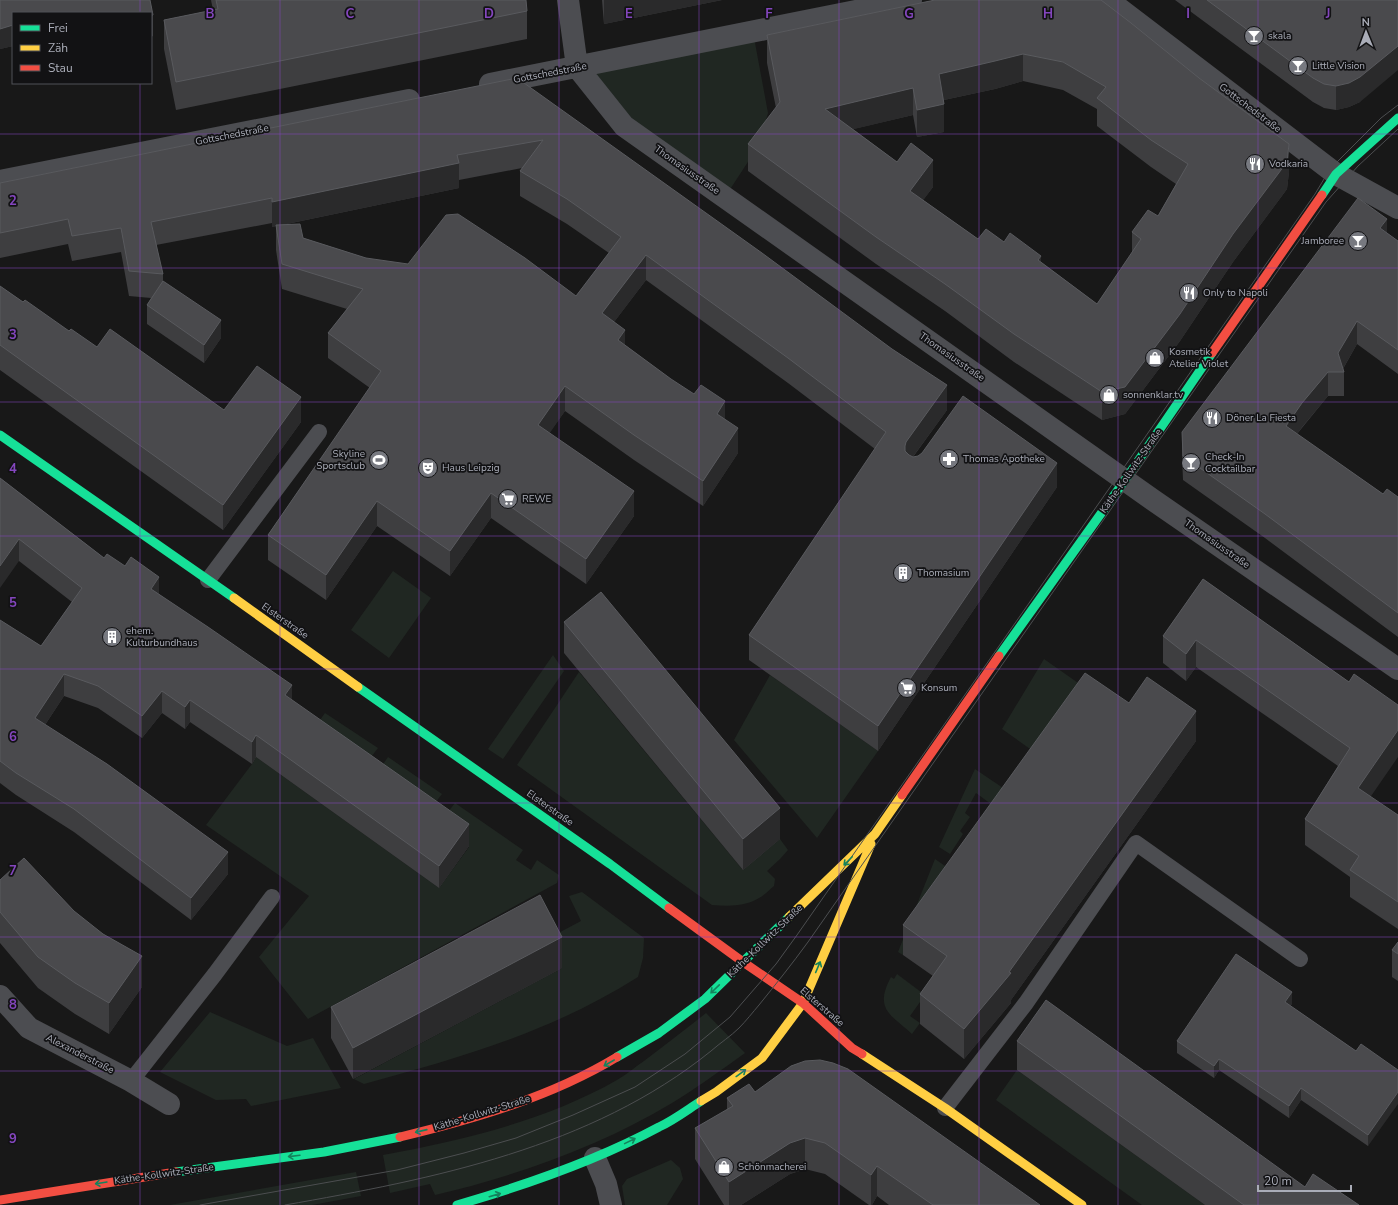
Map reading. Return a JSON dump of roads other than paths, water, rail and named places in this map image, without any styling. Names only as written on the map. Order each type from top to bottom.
[{"type":"street","points":[[568,0],[577,67]]},
{"type":"street","name":"Gottschedstraße","points":[[472,88],[911,0]]},
{"type":"street","name":"Gottschedstraße","points":[[1108,0],[1336,174],[1398,208]]},
{"type":"street","name":"Thomasiusstraße","points":[[577,67],[624,126],[1125,480],[1398,669]]},
{"type":"street","name":"Gottschedstraße","points":[[0,181],[425,97]]},
{"type":"street","name":"Käthe-Kollwitz-Straße","points":[[0,1200],[131,1178],[324,1152],[372,1143],[452,1124],[537,1096],[601,1067],[660,1033],[705,999],[876,834],[1125,480],[1336,174],[1398,118]]},
{"type":"street","name":"Elsterstraße","points":[[0,435],[610,864],[743,962],[802,1003],[852,1048],[945,1108],[1082,1205]]},
{"type":"street","name":"Käthe-Kollwitz-Straße","points":[[457,1205],[513,1189],[595,1158],[660,1127],[716,1092],[762,1058],[802,1003],[876,834]]},
{"type":"street","name":"Alexanderstraße","points":[[0,996],[29,1028],[131,1081],[169,1104]]},
{"type":"street","points":[[595,1158],[606,1184],[611,1205]]},
{"type":"lane","points":[[208,580],[319,432]]},
{"type":"lane","points":[[945,1108],[1026,1003],[1136,843],[1300,959]]},
{"type":"lane","points":[[131,1081],[215,974],[272,897]]},
{"type":"tram line","points":[[200,1205],[397,1170],[516,1138],[573,1115],[635,1087],[685,1054],[730,1017],[776,964],[797,935],[1315,194],[1330,169],[1381,118],[1398,105]]},
{"type":"tram line","points":[[285,1205],[397,1184],[453,1170],[508,1155],[562,1135],[615,1112],[664,1084],[733,1034],[772,989],[808,942],[1326,202],[1358,166],[1398,129]]},
{"type":"place","name":"skala","points":[[1254,36]]},
{"type":"place","name":"Little Vision","points":[[1298,66]]},
{"type":"place","name":"Vodkaria","points":[[1255,164]]},
{"type":"place","name":"Jamboree","points":[[1358,241]]},
{"type":"place","name":"Only to Napoli","points":[[1189,293]]},
{"type":"place","name":"Kosmetik Atelier Violet","points":[[1155,358]]},
{"type":"place","name":"sonnenklar.tv","points":[[1109,395]]},
{"type":"place","name":"Döner La Fiesta","points":[[1212,418]]},
{"type":"place","name":"Thomas Apotheke","points":[[949,459]]},
{"type":"place","name":"Skyline Sportsclub","points":[[379,460]]},
{"type":"place","name":"Check-In Cocktailbar","points":[[1191,463]]},
{"type":"place","name":"Haus Leipzig","points":[[428,468]]},
{"type":"place","name":"REWE","points":[[508,499]]},
{"type":"place","name":"Thomasium","points":[[903,573]]},
{"type":"place","name":"ehem. Kulturbundhaus","points":[[112,637]]},
{"type":"place","name":"Konsum","points":[[907,688]]},
{"type":"place","name":"Schönmacherei","points":[[724,1167]]}]
